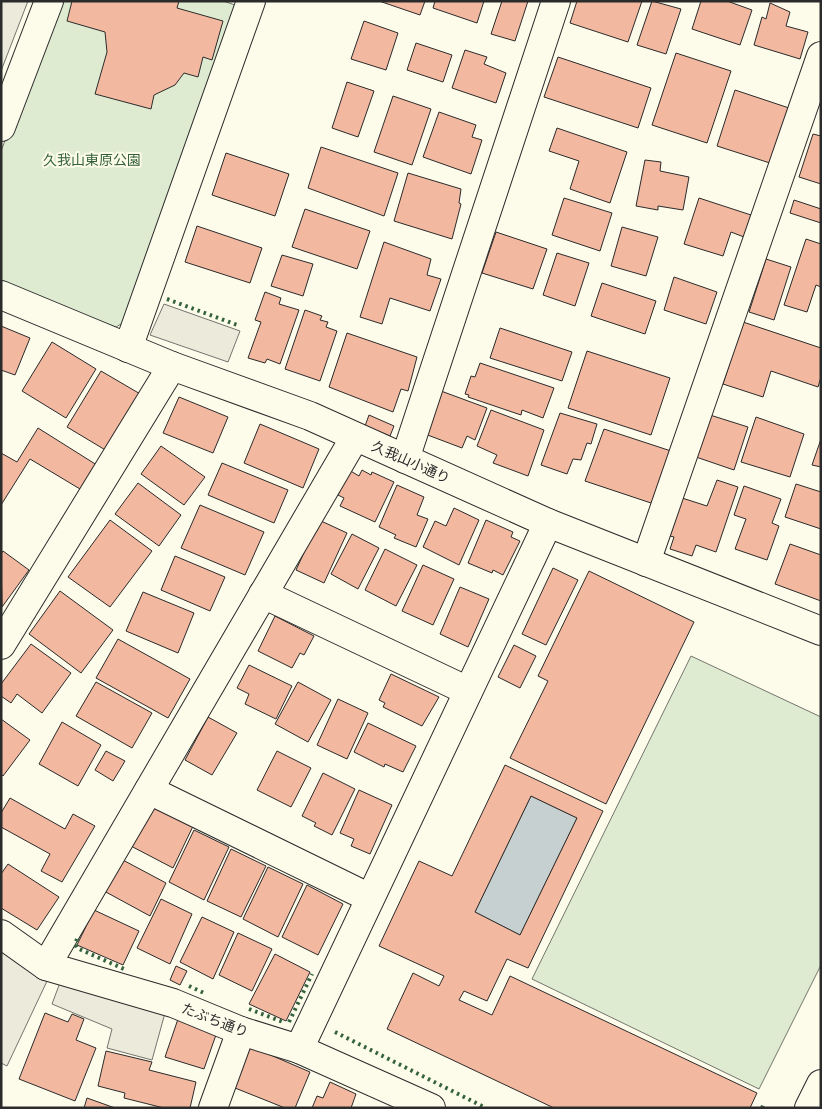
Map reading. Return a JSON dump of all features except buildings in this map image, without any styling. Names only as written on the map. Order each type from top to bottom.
[{"type":"street","points":[[1,127],[49,1]]},
{"type":"street","points":[[128,348],[251,1]]},
{"type":"street","points":[[405,459],[556,1]]},
{"type":"street","points":[[646,562],[821,56]]},
{"type":"street","name":"久我山小通り","points":[[1,295],[172,366],[310,416],[548,523],[821,632]]},
{"type":"street","points":[[1,645],[172,366]]},
{"type":"street","points":[[46,966],[355,437]]},
{"type":"street","points":[[299,1048],[548,523]]},
{"type":"street","points":[[262,594],[468,691]]},
{"type":"street","points":[[149,790],[370,898]]},
{"type":"street","name":"たぶち通り","points":[[1,934],[46,966],[173,1003],[241,1031],[299,1048],[431,1108]]},
{"type":"street","points":[[213,1108],[241,1031]]},
{"type":"street","points":[[809,1108],[821,1084]]},
{"type":"green space","name":"久我山東原公園","points":[[59,1],[223,1],[241,7],[129,319],[116,327],[1,284],[1,151]]},
{"type":"green space","points":[[691,656],[821,717],[821,965],[759,1089],[532,979]]},
{"type":"shaded area","points":[[1,1],[28,1],[1,71]]},
{"type":"shaded area","points":[[164,304],[240,331],[228,362],[150,335]]},
{"type":"shaded area","points":[[531,796],[577,818],[520,935],[475,912]]},
{"type":"shaded area","points":[[1,947],[48,979],[7,1066],[1,1063]]},
{"type":"shaded area","points":[[61,980],[165,1013],[152,1060],[107,1048],[112,1029],[52,1004]]},
{"type":"hedge","points":[[167,299],[240,326]]},
{"type":"hedge","points":[[77,939],[75,944],[77,948],[124,969]]},
{"type":"hedge","points":[[289,1022],[312,974]]},
{"type":"hedge","points":[[189,986],[204,993]]},
{"type":"hedge","points":[[249,1009],[283,1022]]},
{"type":"hedge","points":[[335,1032],[486,1108]]},
{"type":"hedge","points":[[762,1108],[764,1103]]}]
